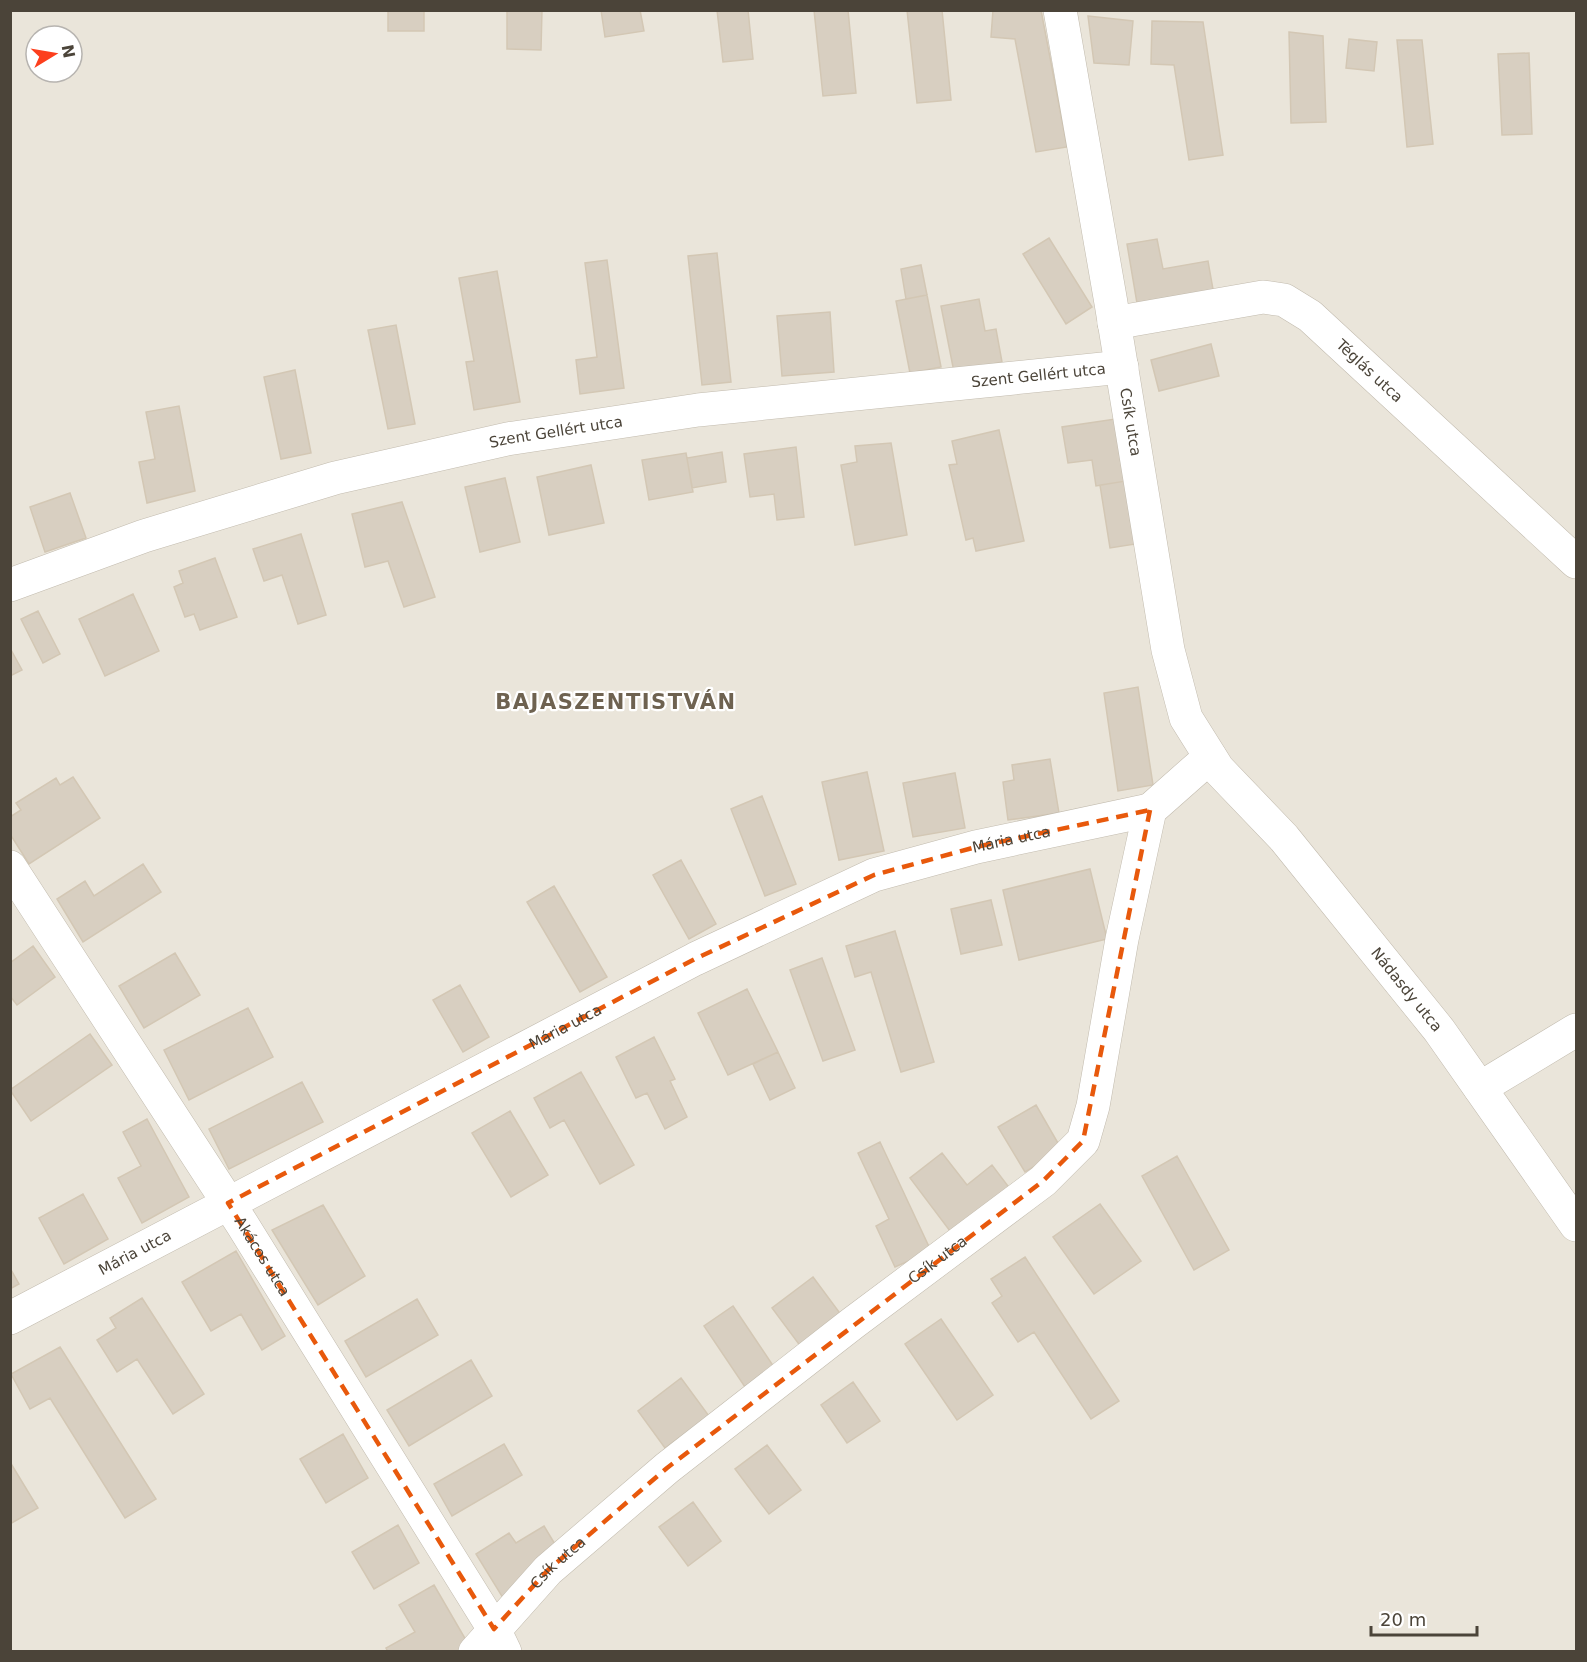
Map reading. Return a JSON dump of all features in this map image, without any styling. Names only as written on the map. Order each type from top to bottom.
[{"type":"street","name":"Csík utca","points":[[1060,10],[1168,650],[1186,718],[1214,763]]},
{"type":"street","name":"Téglás utca","points":[[1114,323],[1263,297],[1284,300],[1310,316],[1576,562]]},
{"type":"street","name":"Szent Gellért utca","points":[[10,585],[144,536],[335,478],[507,439],[698,410],[1122,367]]},
{"type":"street","points":[[1150,810],[1214,763]]},
{"type":"street","name":"Nádasdy utca","points":[[1214,763],[1284,837],[1439,1030],[1576,1225]]},
{"type":"street","name":"Csík utca","points":[[491,1644],[548,1570],[667,1468],[853,1323],[1043,1181],[1083,1141],[1093,1106],[1122,939],[1150,810]]},
{"type":"street","name":"Mária utca","points":[[10,1318],[695,959],[874,875],[976,847],[1150,810]]},
{"type":"street","name":"Akácos utca","points":[[10,867],[228,1203],[491,1644]]},
{"type":"street","points":[[1480,1088],[1576,1030]]},
{"type":"highlighted area","points":[[1150,810],[1083,1141],[1043,1181],[667,1468],[548,1570],[494,1629],[228,1203],[695,959],[874,875],[976,847]]},
{"type":"shaded area","points":[[11,11],[1576,11],[1576,1651],[11,1651]]},
{"type":"building","points":[[388,10],[424,10],[424,31],[388,31]]},
{"type":"building","points":[[507,10],[542,10],[541,50],[507,49]]},
{"type":"building","points":[[601,10],[640,10],[644,31],[605,37]]},
{"type":"building","points":[[717,10],[748,10],[753,59],[723,62]]},
{"type":"building","points":[[814,10],[848,10],[856,93],[823,96]]},
{"type":"building","points":[[907,10],[942,10],[951,100],[917,103]]},
{"type":"building","points":[[993,10],[1041,10],[1067,147],[1036,152],[1015,39],[991,37]]},
{"type":"building","points":[[1088,16],[1133,21],[1129,65],[1094,63]]},
{"type":"building","points":[[1152,21],[1203,22],[1223,155],[1189,160],[1174,65],[1151,64]]},
{"type":"building","points":[[1289,32],[1323,36],[1326,122],[1291,123]]},
{"type":"building","points":[[1349,39],[1377,42],[1374,71],[1346,68]]},
{"type":"building","points":[[1397,40],[1422,40],[1433,144],[1407,147]]},
{"type":"building","points":[[1529,53],[1532,134],[1502,135],[1498,54]]},
{"type":"building","points":[[1049,238],[1092,307],[1066,324],[1023,254]]},
{"type":"building","points":[[1157,239],[1163,269],[1208,261],[1214,295],[1138,309],[1127,244]]},
{"type":"building","points":[[717,253],[731,382],[702,385],[688,256]]},
{"type":"building","points":[[607,260],[624,388],[580,394],[576,360],[597,357],[585,263]]},
{"type":"building","points":[[921,265],[927,295],[906,299],[901,269]]},
{"type":"building","points":[[497,271],[520,402],[474,410],[466,362],[474,361],[459,278]]},
{"type":"building","points":[[927,295],[941,367],[910,373],[896,301]]},
{"type":"building","points":[[979,299],[985,331],[996,329],[1002,362],[954,372],[941,306]]},
{"type":"building","points":[[830,312],[834,372],[782,376],[777,316]]},
{"type":"building","points":[[396,325],[415,424],[388,429],[368,330]]},
{"type":"building","points":[[1211,344],[1219,376],[1159,391],[1151,360]]},
{"type":"building","points":[[295,370],[311,453],[281,459],[264,377]]},
{"type":"building","points":[[179,406],[195,491],[147,503],[139,462],[155,459],[146,412]]},
{"type":"building","points":[[1122,418],[1132,480],[1096,486],[1092,460],[1068,463],[1062,427]]},
{"type":"building","points":[[999,430],[1024,541],[976,551],[973,538],[966,540],[949,465],[957,464],[952,441]]},
{"type":"building","points":[[891,443],[907,535],[855,545],[841,465],[857,462],[855,446]]},
{"type":"building","points":[[796,447],[804,517],[777,520],[774,494],[750,497],[744,454]]},
{"type":"building","points":[[722,452],[726,482],[692,488],[687,458]]},
{"type":"building","points":[[686,453],[693,492],[649,500],[642,460]]},
{"type":"building","points":[[591,465],[604,523],[549,535],[537,477]]},
{"type":"building","points":[[505,478],[520,542],[480,552],[465,487]]},
{"type":"building","points":[[1132,480],[1142,543],[1110,548],[1100,485]]},
{"type":"building","points":[[70,493],[86,538],[45,552],[30,507]]},
{"type":"building","points":[[402,502],[435,597],[404,607],[388,561],[365,567],[352,514]]},
{"type":"building","points":[[301,534],[326,615],[298,624],[282,575],[264,581],[253,549]]},
{"type":"building","points":[[215,558],[237,617],[200,630],[194,614],[185,617],[174,587],[183,583],[179,571]]},
{"type":"building","points":[[133,594],[159,651],[105,676],[79,619]]},
{"type":"building","points":[[38,611],[60,654],[43,663],[21,619]]},
{"type":"building","points":[[10,648],[22,670],[10,676]]},
{"type":"building","points":[[1138,687],[1153,785],[1118,791],[1104,693]]},
{"type":"building","points":[[1050,759],[1059,813],[1008,820],[1003,782],[1014,780],[1012,765]]},
{"type":"building","points":[[867,772],[884,851],[839,860],[822,782]]},
{"type":"building","points":[[955,773],[965,828],[913,837],[903,783]]},
{"type":"building","points":[[73,777],[100,818],[29,864],[10,834],[10,817],[21,810],[16,803],[56,778],[60,785]]},
{"type":"building","points":[[762,796],[796,884],[765,896],[731,809]]},
{"type":"building","points":[[681,860],[716,924],[689,939],[653,875]]},
{"type":"building","points":[[143,864],[161,892],[83,942],[57,899],[85,881],[94,896]]},
{"type":"building","points":[[1090,869],[1107,939],[1019,960],[1003,890]]},
{"type":"building","points":[[554,886],[607,977],[580,992],[527,902]]},
{"type":"building","points":[[991,900],[1002,945],[961,954],[951,909]]},
{"type":"building","points":[[895,931],[934,1062],[901,1072],[871,972],[855,977],[846,946]]},
{"type":"building","points":[[33,946],[55,977],[17,1005],[10,996],[10,963]]},
{"type":"building","points":[[175,953],[200,995],[144,1028],[119,986]]},
{"type":"building","points":[[822,958],[855,1050],[823,1061],[790,970]]},
{"type":"building","points":[[460,985],[489,1037],[463,1052],[433,1000]]},
{"type":"building","points":[[747,989],[778,1052],[728,1075],[698,1013]]},
{"type":"building","points":[[248,1008],[273,1057],[189,1100],[164,1050]]},
{"type":"building","points":[[90,1034],[112,1065],[31,1121],[10,1090]]},
{"type":"building","points":[[654,1037],[675,1079],[670,1081],[687,1117],[665,1129],[647,1093],[636,1098],[616,1057]]},
{"type":"building","points":[[778,1052],[795,1088],[770,1100],[753,1064]]},
{"type":"building","points":[[581,1072],[634,1165],[600,1184],[564,1120],[550,1128],[534,1098]]},
{"type":"building","points":[[302,1082],[323,1122],[229,1169],[209,1129]]},
{"type":"building","points":[[1036,1105],[1062,1150],[1025,1172],[998,1127]]},
{"type":"building","points":[[510,1111],[548,1175],[511,1197],[472,1133]]},
{"type":"building","points":[[147,1119],[189,1197],[142,1223],[118,1178],[141,1166],[123,1132]]},
{"type":"building","points":[[880,1142],[931,1251],[895,1267],[876,1226],[889,1219],[858,1153]]},
{"type":"building","points":[[942,1153],[967,1185],[992,1165],[1011,1190],[953,1235],[910,1178]]},
{"type":"building","points":[[1177,1156],[1229,1250],[1194,1270],[1142,1176]]},
{"type":"building","points":[[83,1194],[108,1239],[64,1264],[39,1218]]},
{"type":"building","points":[[1100,1204],[1141,1261],[1094,1294],[1053,1237]]},
{"type":"building","points":[[323,1205],[365,1276],[318,1305],[272,1230]]},
{"type":"building","points":[[236,1251],[285,1336],[262,1350],[241,1314],[211,1331],[182,1282]]},
{"type":"building","points":[[1025,1257],[1119,1401],[1091,1419],[1034,1332],[1018,1342],[992,1303],[1002,1296],[991,1279]]},
{"type":"building","points":[[10,1268],[19,1284],[10,1289]]},
{"type":"building","points":[[813,1277],[845,1320],[804,1351],[772,1308]]},
{"type":"building","points":[[142,1298],[204,1394],[173,1414],[137,1359],[117,1372],[97,1340],[116,1328],[110,1318]]},
{"type":"building","points":[[417,1299],[438,1335],[366,1377],[345,1341]]},
{"type":"building","points":[[733,1306],[774,1367],[745,1387],[704,1326]]},
{"type":"building","points":[[941,1319],[993,1395],[957,1420],[905,1344]]},
{"type":"building","points":[[60,1347],[156,1499],[125,1518],[50,1398],[30,1409],[11,1374]]},
{"type":"building","points":[[471,1360],[492,1396],[409,1446],[387,1410]]},
{"type":"building","points":[[681,1378],[709,1416],[665,1448],[638,1411]]},
{"type":"building","points":[[853,1382],[880,1421],[847,1443],[821,1405]]},
{"type":"building","points":[[343,1434],[368,1478],[326,1503],[300,1459]]},
{"type":"building","points":[[504,1444],[522,1475],[452,1516],[434,1484]]},
{"type":"building","points":[[767,1445],[801,1490],[769,1514],[735,1469]]},
{"type":"building","points":[[10,1462],[38,1508],[10,1524]]},
{"type":"building","points":[[693,1502],[721,1541],[688,1566],[659,1527]]},
{"type":"building","points":[[398,1525],[419,1563],[374,1589],[352,1552]]},
{"type":"building","points":[[544,1526],[561,1554],[503,1598],[476,1554],[509,1533],[516,1543]]},
{"type":"building","points":[[434,1585],[470,1647],[461,1652],[388,1652],[386,1648],[415,1632],[399,1605]]},
{"type":"district","name":"BAJASZENTISTVÁN","points":[[616,702]]}]
